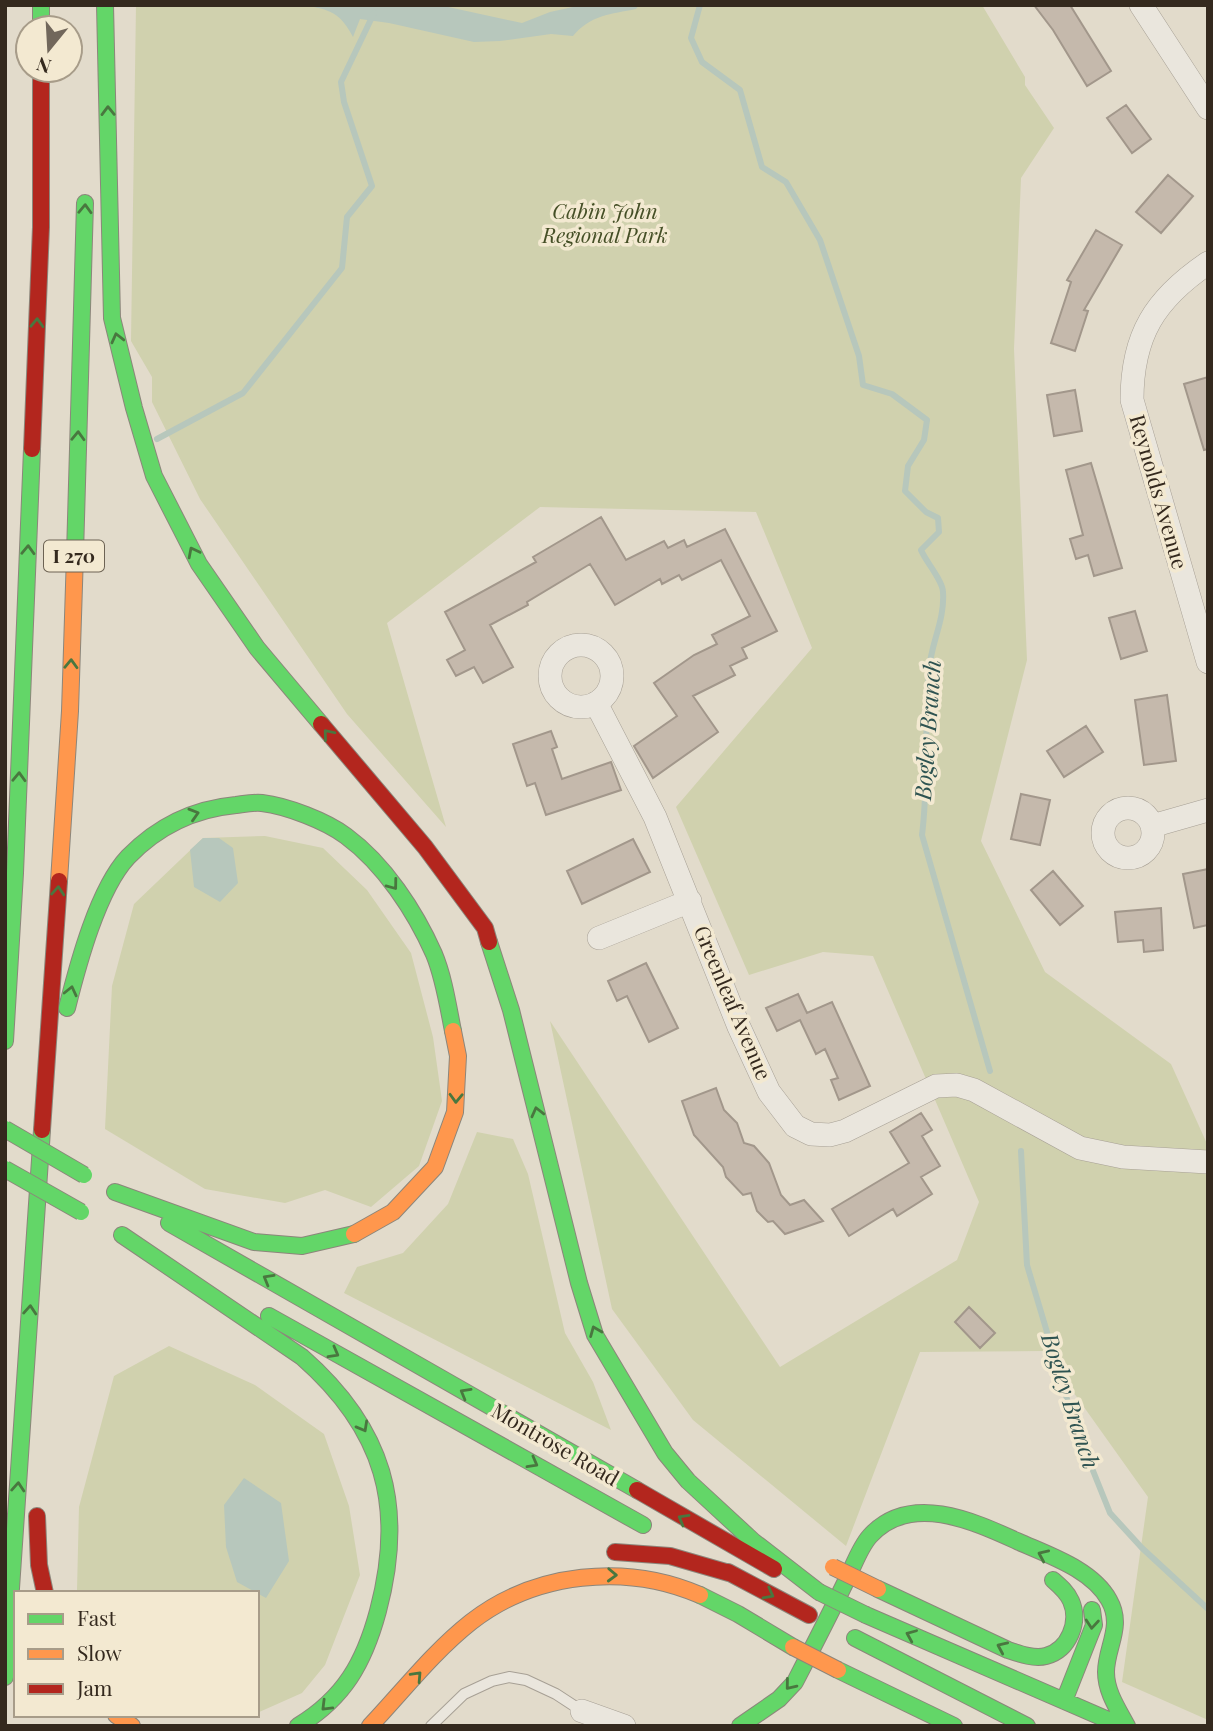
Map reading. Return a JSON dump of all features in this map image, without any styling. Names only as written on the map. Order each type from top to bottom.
[{"type":"main road","points":[[89,47],[91,5]]},
{"type":"main road","points":[[105,5],[112,318],[154,476],[199,564],[257,648],[425,847],[485,928],[511,1010],[579,1283],[595,1335],[627,1392],[665,1452],[688,1481],[753,1541],[819,1592]]},
{"type":"main road","name":"I 270","points":[[5,1041],[16,846],[41,228],[41,84]]},
{"type":"main road","name":"I 270","points":[[5,1677],[70,712],[85,185]]},
{"type":"main road","points":[[44,1106],[74,979],[105,891],[127,858],[157,831],[190,814],[226,806],[261,803],[306,815],[345,835],[376,864],[408,906],[433,955],[447,998],[458,1056],[455,1112],[435,1167],[393,1212],[352,1235],[302,1246],[254,1242],[100,1183]]},
{"type":"main road","name":"Montrose Road","points":[[5,1129],[742,1553],[866,1615],[1125,1726]]},
{"type":"main road","points":[[5,1169],[86,1215]]},
{"type":"main road","name":"Montrose Road","points":[[298,1726],[316,1717],[350,1682],[374,1631],[388,1572],[390,1516],[380,1463],[361,1422],[336,1389],[303,1358],[117,1232],[729,1573],[1027,1726]]},
{"type":"main road","points":[[26,1378],[35,1439],[36,1467]]},
{"type":"main road","points":[[627,1392],[677,1448],[748,1515]]},
{"type":"main road","points":[[37,1495],[39,1565],[45,1591]]},
{"type":"main road","points":[[740,1726],[779,1699],[795,1682],[868,1538],[885,1522],[907,1513],[933,1513],[961,1518],[1077,1570],[1095,1581],[1109,1597],[1115,1614],[1115,1629],[1106,1674],[1109,1694],[1125,1726]]},
{"type":"main road","points":[[909,1531],[928,1528],[950,1532]]},
{"type":"main road","points":[[600,1552],[628,1551],[670,1556],[729,1573]]},
{"type":"main road","points":[[827,1564],[1023,1655],[1046,1656],[1061,1649],[1071,1634],[1075,1618],[1072,1602],[1047,1577],[1082,1596],[1093,1612],[1094,1625],[1064,1701]]},
{"type":"main road","points":[[848,1618],[873,1569]]},
{"type":"main road","points":[[370,1726],[446,1645],[487,1611],[525,1592],[569,1578],[609,1574],[648,1579],[710,1600],[793,1647],[954,1726]]},
{"type":"main road","points":[[359,1726],[424,1642]]},
{"type":"main road","points":[[816,1680],[835,1643]]},
{"type":"street","points":[[1140,5],[1208,108]]},
{"type":"street","name":"Reynolds Avenue","points":[[1208,263],[1171,291],[1158,305],[1142,334],[1132,380],[1136,421],[1208,662]]},
{"type":"street","name":"Greenleaf Avenue","points":[[596,703],[655,817],[739,1027],[769,1092],[795,1126],[811,1134],[830,1135],[936,1086],[957,1085],[974,1090],[1080,1148],[1123,1157],[1208,1162]]},
{"type":"street","points":[[1153,826],[1208,810]]},
{"type":"street","points":[[599,938],[690,901]]},
{"type":"street","points":[[587,1718],[624,1726]]},
{"type":"lane","points":[[431,1726],[464,1694],[492,1681],[509,1677],[526,1680],[556,1694],[587,1718]]},
{"type":"green space","name":"Cabin John Regional Park","points":[[136,5],[982,5],[1025,77],[1025,85],[1054,128],[1021,178],[1014,349],[1027,660],[981,841],[1045,972],[1171,1064],[1208,1146],[1208,1720],[1122,1682],[1148,1497],[1044,1351],[920,1352],[846,1546],[693,1420],[612,1309],[550,1021],[780,1367],[957,1260],[979,1202],[873,956],[823,952],[749,975],[676,807],[812,648],[756,512],[540,507],[387,623],[446,827],[347,714],[200,499],[152,402],[152,377],[131,341]]},
{"type":"green space","points":[[265,836],[323,848],[367,890],[411,953],[433,1037],[442,1101],[419,1166],[371,1207],[325,1190],[285,1203],[205,1189],[105,1129],[112,986],[134,904],[203,838]]},
{"type":"green space","points":[[477,1132],[513,1139],[528,1174],[565,1333],[593,1382],[611,1430],[344,1293],[357,1267],[403,1253],[448,1204]]},
{"type":"green space","points":[[169,1346],[255,1385],[324,1434],[349,1506],[360,1575],[325,1665],[302,1693],[259,1712],[259,1591],[77,1591],[79,1507],[114,1376]]},
{"type":"shaded area","points":[[304,5],[439,5],[522,23],[550,12],[582,5],[639,5],[636,9],[594,20],[573,36],[551,34],[474,42],[360,19],[353,37],[344,22],[333,13]]},
{"type":"shaded area","points":[[203,838],[219,838],[233,848],[238,883],[220,902],[194,887],[190,850]]},
{"type":"shaded area","points":[[244,1478],[281,1503],[289,1561],[266,1598],[259,1594],[259,1591],[253,1591],[237,1582],[226,1547],[224,1505]]},
{"type":"building","points":[[1034,5],[1070,5],[1111,71],[1087,86],[1053,30]]},
{"type":"building","points":[[1126,105],[1151,139],[1132,153],[1107,118]]},
{"type":"building","points":[[1168,175],[1193,196],[1161,233],[1136,212]]},
{"type":"building","points":[[1096,230],[1122,245],[1084,310],[1088,311],[1075,351],[1051,343],[1071,282],[1067,280]]},
{"type":"building","points":[[1208,377],[1208,449],[1204,450],[1184,384]]},
{"type":"building","points":[[1075,390],[1082,431],[1054,436],[1047,395]]},
{"type":"building","points":[[1091,463],[1122,568],[1094,576],[1088,555],[1076,559],[1070,539],[1083,535],[1066,470]]},
{"type":"building","points":[[601,517],[626,560],[664,541],[668,548],[684,540],[687,547],[725,529],[777,631],[742,648],[747,658],[730,666],[735,675],[693,696],[718,732],[653,778],[634,746],[677,716],[654,683],[694,655],[717,644],[712,635],[750,616],[721,560],[682,580],[679,575],[662,584],[660,579],[615,605],[590,564],[527,602],[528,605],[490,625],[513,667],[483,683],[474,667],[456,676],[447,660],[465,650],[445,612],[536,562],[533,557]]},
{"type":"building","points":[[1135,611],[1147,651],[1121,659],[1109,618]]},
{"type":"building","points":[[1167,695],[1176,761],[1144,765],[1135,700]]},
{"type":"building","points":[[1086,726],[1103,752],[1064,777],[1047,751]]},
{"type":"building","points":[[551,731],[557,747],[552,749],[562,779],[611,762],[621,790],[546,815],[535,783],[527,786],[513,744]]},
{"type":"building","points":[[1021,794],[1050,800],[1040,845],[1011,839]]},
{"type":"building","points":[[633,839],[650,872],[582,904],[567,871]]},
{"type":"building","points":[[1208,869],[1208,925],[1194,928],[1183,874]]},
{"type":"building","points":[[1053,871],[1083,906],[1060,925],[1031,890]]},
{"type":"building","points":[[1161,908],[1163,950],[1144,952],[1143,940],[1118,942],[1115,912]]},
{"type":"building","points":[[646,963],[678,1028],[649,1042],[627,996],[617,1001],[608,981]]},
{"type":"building","points":[[798,994],[807,1013],[832,1002],[870,1086],[839,1100],[831,1080],[838,1078],[825,1049],[816,1054],[800,1020],[777,1031],[766,1008]]},
{"type":"building","points":[[716,1088],[724,1110],[737,1123],[744,1143],[754,1146],[769,1163],[781,1195],[790,1205],[804,1200],[823,1221],[785,1234],[773,1221],[768,1222],[757,1211],[751,1193],[743,1195],[726,1177],[723,1167],[694,1135],[682,1101]]},
{"type":"building","points":[[921,1113],[932,1130],[922,1136],[940,1166],[921,1177],[932,1194],[897,1216],[893,1209],[849,1236],[832,1209],[909,1163],[890,1132]]},
{"type":"building","points":[[969,1307],[995,1333],[980,1348],[955,1322]]},
{"type":"waterway","name":"Bogley Branch","points":[[700,5],[691,38],[702,62],[740,90],[762,167],[786,182],[820,240],[859,356],[863,385],[892,394],[927,420],[924,440],[908,466],[905,491],[926,512],[938,518],[939,532],[921,550],[943,592],[942,612],[929,670],[922,835],[990,1071]]},
{"type":"waterway","points":[[157,439],[243,393],[342,268],[347,217],[372,186],[344,102],[341,82],[374,13]]},
{"type":"waterway","name":"Bogley Branch","points":[[1021,1151],[1027,1265],[1075,1426],[1110,1513],[1142,1548],[1208,1609]]},
{"type":"traffic: fast","points":[[41,5],[41,14]]},
{"type":"traffic: fast","points":[[105,5],[112,318],[154,476],[199,564],[257,648],[321,724]]},
{"type":"traffic: fast","points":[[75,554],[85,203]]},
{"type":"traffic: fast","points":[[5,1041],[15,873],[32,449]]},
{"type":"traffic: fast","points":[[67,1008],[98,907],[117,871],[128,857],[151,836],[191,815],[220,807],[259,803],[294,811],[338,830],[360,847],[386,874],[418,921],[434,954],[453,1031]]},
{"type":"traffic: fast","points":[[489,942],[511,1010],[579,1283],[595,1335],[665,1453],[688,1481],[753,1541],[819,1592]]},
{"type":"traffic: fast","points":[[5,1129],[84,1175]]},
{"type":"traffic: fast","points":[[5,1677],[42,1130]]},
{"type":"traffic: fast","points":[[5,1169],[81,1212]]},
{"type":"traffic: fast","points":[[115,1192],[254,1242],[302,1246],[354,1234]]},
{"type":"traffic: fast","points":[[169,1223],[637,1490]]},
{"type":"traffic: fast","points":[[122,1235],[302,1357],[330,1384],[352,1412],[369,1441],[381,1472],[388,1503],[389,1537],[386,1573],[372,1630],[359,1663],[340,1691],[328,1704],[298,1726]]},
{"type":"traffic: fast","points":[[269,1316],[643,1525]]},
{"type":"traffic: fast","points":[[740,1726],[779,1699],[795,1682],[859,1552],[870,1536],[886,1523],[904,1515],[922,1513],[962,1519],[1000,1533],[1081,1571],[1101,1589],[1109,1600],[1115,1619],[1106,1672],[1108,1686],[1127,1726]]},
{"type":"traffic: fast","points":[[878,1589],[1008,1650],[1041,1657],[1061,1648],[1073,1626],[1071,1601],[1053,1580]]},
{"type":"traffic: fast","points":[[819,1592],[866,1615]]},
{"type":"traffic: fast","points":[[700,1595],[793,1647]]},
{"type":"traffic: fast","points":[[1064,1701],[1094,1625],[1092,1610]]},
{"type":"traffic: fast","points":[[866,1615],[1122,1726]]},
{"type":"traffic: fast","points":[[855,1638],[1027,1726]]},
{"type":"traffic: fast","points":[[838,1670],[954,1726]]},
{"type":"traffic: slow","points":[[59,881],[70,711],[75,554]]},
{"type":"traffic: slow","points":[[354,1234],[393,1212],[435,1167],[455,1112],[458,1056],[453,1031]]},
{"type":"traffic: slow","points":[[833,1567],[878,1589]]},
{"type":"traffic: slow","points":[[370,1726],[457,1634],[496,1605],[523,1592],[552,1583],[612,1576],[672,1585],[700,1595]]},
{"type":"traffic: slow","points":[[793,1647],[838,1670]]},
{"type":"traffic: slow","points":[[119,1717],[132,1726]]},
{"type":"traffic: jam","points":[[32,449],[41,227],[41,84]]},
{"type":"traffic: jam","points":[[321,724],[425,847],[485,928],[489,942]]},
{"type":"traffic: jam","points":[[42,1130],[59,881]]},
{"type":"traffic: jam","points":[[637,1490],[774,1569]]},
{"type":"traffic: jam","points":[[37,1516],[39,1565],[45,1591]]},
{"type":"traffic: jam","points":[[615,1552],[670,1556],[729,1573]]},
{"type":"traffic: jam","points":[[728,1572],[809,1615]]}]
